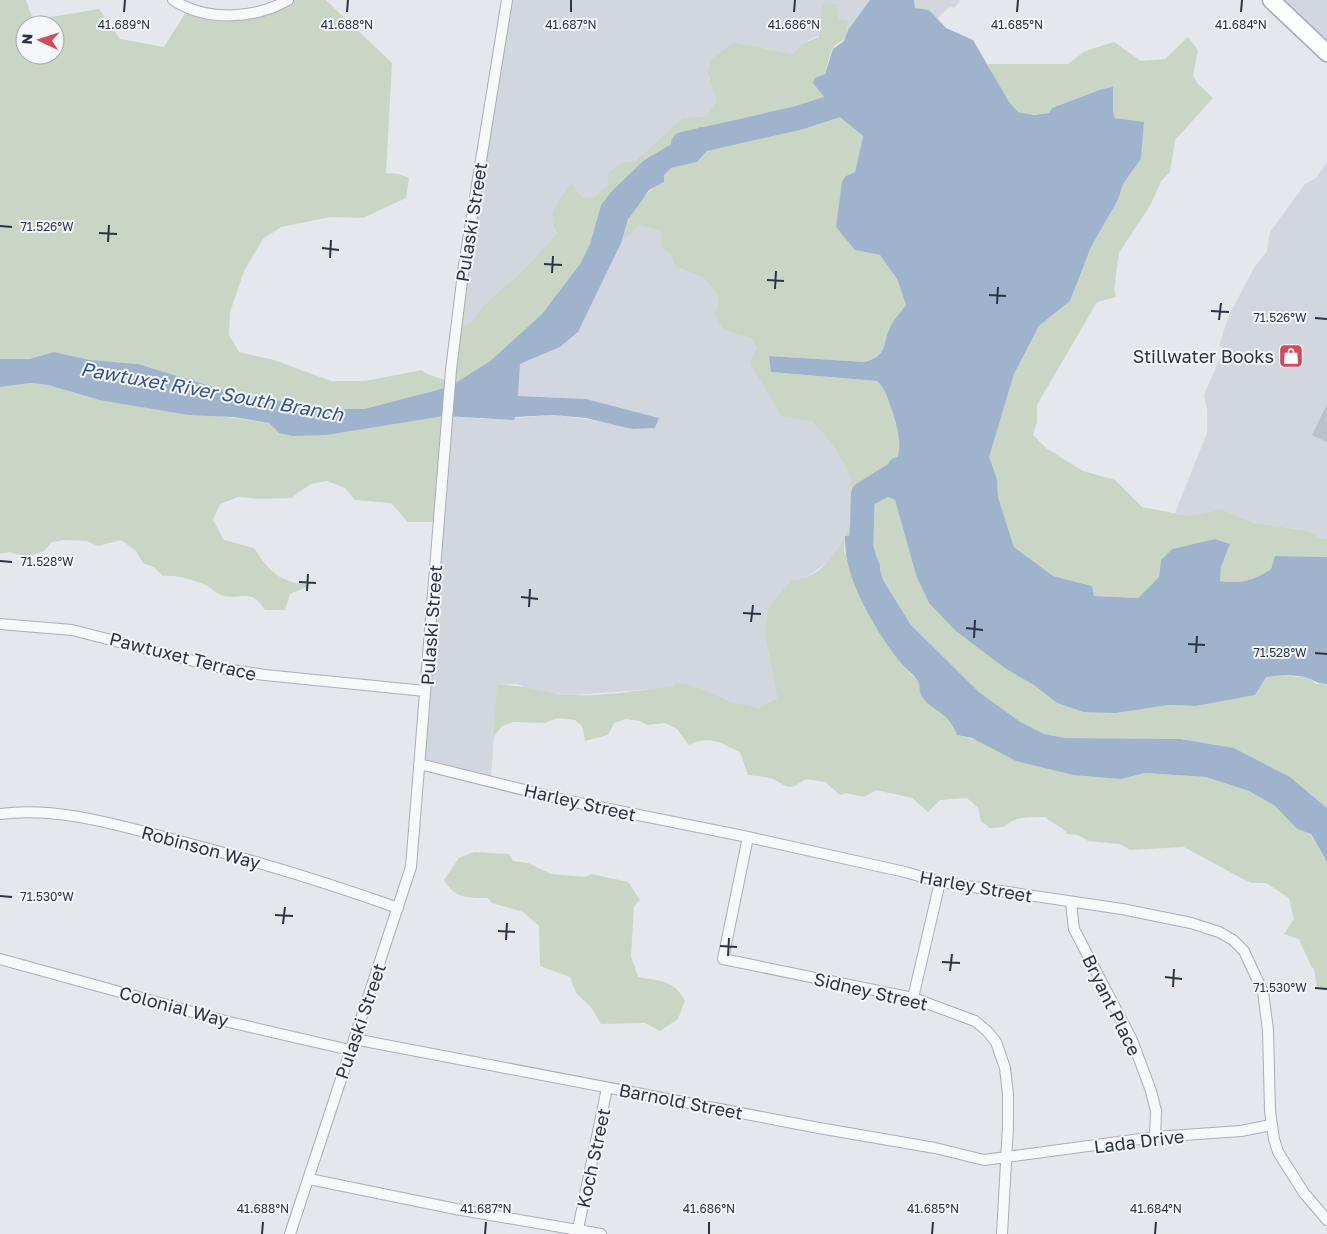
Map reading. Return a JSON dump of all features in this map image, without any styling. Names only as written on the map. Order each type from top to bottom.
[{"type":"main road","points":[[1271,0],[1327,53]]},
{"type":"street","points":[[173,0],[195,10],[231,15],[270,10],[288,0]]},
{"type":"street","name":"Pulaski Street","points":[[290,1234],[411,867],[451,370],[464,265],[507,0]]},
{"type":"street","name":"Pawtuxet Terrace","points":[[0,624],[72,630],[225,669],[264,675],[425,692]]},
{"type":"street","name":"Harley Street","points":[[420,764],[568,801],[748,837],[905,872],[940,882],[1071,903],[1122,909],[1205,926],[1233,940],[1244,951],[1263,992],[1266,1008],[1271,1125],[1278,1152],[1289,1171],[1327,1220]]},
{"type":"street","name":"Robinson Way","points":[[0,814],[47,812],[144,832],[298,873],[398,908]]},
{"type":"street","name":"Sidney Street","points":[[748,837],[723,959],[913,998],[975,1021],[996,1042],[1004,1068],[1008,1094],[1007,1158],[1002,1234]]},
{"type":"street","points":[[913,998],[940,882]]},
{"type":"street","name":"Bryant Place","points":[[1071,903],[1074,929],[1132,1040],[1151,1091],[1156,1111],[1155,1138]]},
{"type":"street","name":"Colonial Way","points":[[0,959],[229,1022],[350,1050]]},
{"type":"street","name":"Barnold Street","points":[[354,1039],[607,1088],[935,1148],[984,1160],[1007,1158]]},
{"type":"street","name":"Koch Street","points":[[578,1229],[607,1088]]},
{"type":"street","name":"Lada Drive","points":[[1007,1158],[1155,1138],[1241,1131],[1271,1125]]},
{"type":"street","points":[[309,1179],[456,1209],[601,1234]]},
{"type":"shaded area","points":[[505,0],[870,0],[848,30],[848,21],[801,44],[793,54],[734,42],[712,58],[707,71],[716,100],[707,116],[682,118],[635,161],[623,162],[608,185],[592,198],[583,198],[571,185],[554,229],[557,233],[524,269],[484,305],[474,319],[455,332]]},
{"type":"shaded area","points":[[914,0],[961,0],[954,8],[950,6],[937,19],[929,10],[915,8]]},
{"type":"shaded area","points":[[1277,0],[1327,0],[1327,54]]},
{"type":"shaded area","points":[[1327,162],[1327,538],[1321,539],[1309,531],[1251,522],[1222,509],[1189,516],[1175,513],[1207,433],[1207,411],[1204,395],[1220,358],[1228,354],[1219,345],[1230,313],[1254,268],[1267,251],[1270,232],[1305,184],[1316,178]]},
{"type":"shaded area","points":[[640,224],[660,231],[661,247],[671,255],[675,267],[703,277],[718,296],[718,308],[724,330],[751,338],[757,347],[755,354],[835,448],[850,476],[852,496],[860,499],[858,504],[876,506],[873,526],[868,529],[849,525],[833,559],[778,596],[769,606],[764,629],[777,698],[759,708],[731,703],[693,686],[575,695],[532,691],[517,684],[497,685],[491,781],[421,764],[444,416],[485,419],[516,415],[516,418],[553,415],[655,428],[659,418],[586,399],[518,396],[520,364],[560,347],[578,332],[620,243],[629,231],[636,229]]},
{"type":"green space","points":[[0,0],[26,0],[31,15],[15,15],[15,65],[65,65],[65,15],[63,15],[99,9],[120,39],[164,47],[186,12],[263,10],[287,0],[326,0],[392,63],[386,173],[399,174],[409,178],[406,198],[363,218],[330,217],[281,227],[263,239],[244,271],[230,312],[229,335],[239,352],[274,360],[331,381],[365,381],[422,370],[425,373],[450,382],[455,332],[474,319],[484,305],[524,269],[557,233],[553,227],[553,214],[571,184],[583,198],[592,198],[608,185],[608,173],[623,162],[635,161],[682,118],[707,116],[716,100],[707,71],[712,58],[734,42],[793,54],[801,44],[819,37],[822,5],[836,4],[838,19],[848,21],[847,34],[832,50],[825,74],[815,78],[841,118],[863,136],[855,172],[846,176],[855,250],[880,255],[897,279],[906,305],[891,325],[882,352],[865,362],[769,356],[771,372],[877,381],[883,388],[897,428],[899,453],[890,471],[860,499],[852,496],[850,476],[835,448],[812,421],[782,417],[750,363],[757,347],[751,338],[724,330],[714,313],[718,308],[718,296],[703,277],[675,267],[671,255],[661,247],[660,231],[640,225],[621,243],[631,215],[641,200],[647,193],[664,182],[664,175],[671,168],[697,162],[713,144],[712,128],[644,161],[611,192],[601,205],[590,244],[580,264],[542,314],[490,361],[449,387],[364,409],[326,409],[227,391],[138,364],[90,360],[54,352],[29,359],[0,359]]},
{"type":"green space","points":[[1188,37],[1198,50],[1193,75],[1197,83],[1213,98],[1175,140],[1170,172],[1161,181],[1151,204],[1119,253],[1114,290],[1116,297],[1097,302],[1037,405],[1037,422],[1033,435],[1046,448],[1083,471],[1115,480],[1142,507],[1189,516],[1222,509],[1251,522],[1309,531],[1321,539],[1327,538],[1327,557],[1275,556],[1271,569],[1247,581],[1220,581],[1221,567],[1230,544],[1215,539],[1172,549],[1161,560],[1159,577],[1138,598],[1094,596],[1092,586],[1053,576],[1014,547],[998,497],[997,479],[988,458],[1014,374],[1039,326],[1070,301],[1091,247],[1118,200],[1123,184],[1141,159],[1144,123],[1115,118],[1113,112],[1113,87],[1102,89],[1052,108],[1049,113],[1021,114],[1014,109],[1005,97],[988,64],[1068,64],[1085,51],[1114,42],[1141,61],[1165,59]]},
{"type":"green space","points":[[31,383],[48,385],[99,400],[269,423],[279,433],[444,416],[437,522],[408,522],[391,503],[355,500],[345,488],[327,481],[311,484],[291,498],[261,499],[238,497],[220,504],[213,520],[224,540],[254,548],[265,564],[284,579],[311,585],[290,594],[285,610],[265,610],[259,602],[249,596],[228,597],[221,595],[208,586],[191,580],[175,576],[163,576],[154,567],[143,563],[136,551],[121,540],[98,546],[87,541],[64,540],[52,542],[44,551],[27,557],[9,552],[0,554],[0,387]]},
{"type":"green space","points":[[888,497],[895,500],[916,575],[1007,669],[1034,685],[1057,703],[1116,713],[1169,705],[1195,706],[1265,677],[1281,675],[1309,678],[1316,684],[1327,684],[1327,808],[1290,777],[1234,748],[1181,739],[1065,738],[1044,734],[1019,721],[979,692],[911,625],[883,580],[872,541],[845,536],[849,525],[868,529],[873,526],[876,506],[873,505]]},
{"type":"green space","points":[[845,537],[844,551],[900,663],[919,682],[921,695],[952,722],[957,735],[1121,779],[1145,773],[1206,777],[1249,791],[1275,806],[1297,829],[1310,834],[1327,862],[1327,988],[1317,987],[1314,969],[1299,939],[1284,934],[1294,919],[1289,898],[1266,883],[1252,883],[1184,847],[1130,850],[1120,844],[1088,841],[1078,835],[1067,834],[1063,829],[1045,817],[1018,819],[1004,827],[990,828],[981,821],[978,808],[967,798],[940,800],[928,812],[912,798],[876,790],[864,797],[846,793],[840,795],[825,782],[806,779],[789,787],[770,778],[748,775],[740,752],[721,743],[709,740],[689,745],[677,729],[665,723],[647,725],[640,721],[626,719],[614,723],[608,735],[585,741],[582,726],[575,720],[558,718],[544,723],[514,722],[502,726],[493,738],[497,685],[585,695],[674,687],[676,683],[693,686],[731,702],[759,708],[777,698],[764,629],[769,606],[792,580],[810,576],[824,566]]},
{"type":"green space","points":[[474,852],[509,854],[513,861],[528,863],[551,874],[585,877],[592,874],[628,882],[640,900],[634,906],[631,956],[638,977],[660,981],[677,989],[685,1001],[678,1019],[660,1031],[645,1023],[601,1024],[591,1007],[576,993],[570,977],[540,966],[539,926],[523,912],[492,903],[488,898],[474,898],[457,894],[448,886],[444,880],[459,858]]},
{"type":"water","points":[[870,0],[914,0],[915,8],[929,10],[946,28],[973,40],[1009,102],[1018,112],[1034,115],[1049,113],[1052,108],[1102,89],[1113,87],[1113,112],[1115,118],[1144,122],[1141,159],[1123,184],[1118,200],[1091,247],[1070,301],[1039,326],[1014,374],[989,457],[997,479],[998,497],[1014,547],[1053,576],[1092,586],[1094,596],[1138,598],[1159,577],[1161,560],[1172,549],[1215,539],[1230,544],[1221,567],[1220,581],[1241,582],[1258,576],[1271,569],[1275,556],[1327,557],[1327,684],[1298,676],[1271,676],[1266,677],[1255,695],[1195,706],[1169,705],[1116,713],[1084,712],[1057,703],[1034,685],[1006,669],[956,631],[929,603],[916,575],[895,500],[888,497],[866,506],[858,504],[860,499],[890,471],[899,453],[897,428],[883,388],[877,381],[771,372],[769,356],[865,362],[882,352],[891,325],[906,305],[897,279],[880,255],[855,250],[836,227],[842,182],[846,176],[855,172],[863,136],[841,118],[813,83],[815,78],[825,74],[833,49],[844,41],[848,30]]},
{"type":"water","points":[[700,127],[712,128],[713,144],[697,162],[671,168],[664,175],[664,182],[649,190],[628,220],[621,243],[578,332],[560,347],[520,364],[518,396],[586,399],[659,418],[655,428],[632,429],[586,418],[553,415],[515,417],[514,420],[444,416],[326,435],[293,436],[279,433],[269,423],[233,417],[189,415],[99,400],[48,385],[31,383],[0,387],[0,359],[29,359],[54,352],[90,360],[138,364],[227,391],[326,409],[364,409],[449,387],[490,361],[542,314],[580,264],[590,244],[601,205],[611,192],[643,161]]},
{"type":"water","points":[[856,535],[872,541],[883,580],[911,625],[979,692],[1019,721],[1044,734],[1065,738],[1181,739],[1234,748],[1290,777],[1327,808],[1327,862],[1311,834],[1297,829],[1275,806],[1249,791],[1206,777],[1145,773],[1121,779],[1073,775],[1016,761],[972,738],[957,735],[949,721],[925,701],[921,695],[918,681],[901,664],[880,634],[862,602],[849,569],[846,552],[845,536]]},
{"type":"building","points":[[1327,404],[1327,442],[1312,435]]},
{"type":"waterway","name":"Pawtuxet River South Branch","points":[[683,144],[798,118],[863,97]]},
{"type":"waterway","points":[[868,567],[861,554],[863,494],[898,472],[899,469]]},
{"type":"place","name":"Stillwater Books","points":[[1291,356]]}]
